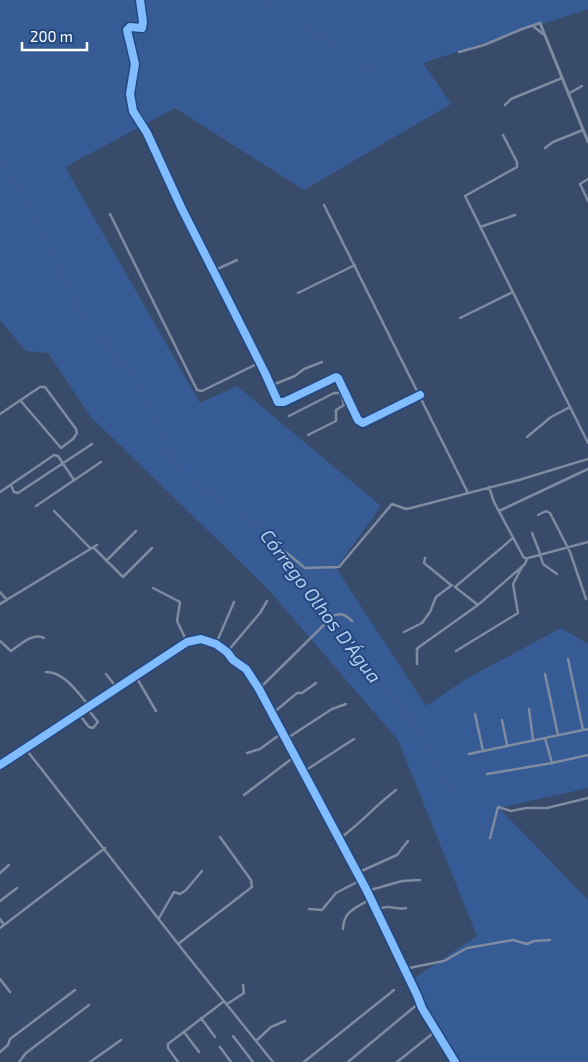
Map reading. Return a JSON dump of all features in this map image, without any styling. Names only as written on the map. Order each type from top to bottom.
[{"type":"street","points":[[140,0],[142,28],[130,27],[127,30],[135,64],[130,94],[133,111],[147,134],[181,207],[277,400],[280,403],[336,376],[359,421],[363,422],[420,395]]},
{"type":"street","points":[[459,52],[492,42],[540,23],[588,142]]},
{"type":"street","points":[[531,25],[543,34]]},
{"type":"street","points":[[505,105],[511,99],[562,78]]},
{"type":"street","points":[[568,94],[582,86]]},
{"type":"street","points":[[545,148],[553,142],[583,130]]},
{"type":"street","points":[[503,135],[517,162],[517,167],[465,196],[588,443]]},
{"type":"street","points":[[588,178],[581,181],[580,184],[588,201]]},
{"type":"street","points":[[324,205],[468,493]]},
{"type":"street","points":[[110,214],[196,390],[202,391],[259,363]]},
{"type":"street","points":[[480,227],[515,214]]},
{"type":"street","points":[[213,271],[237,260]]},
{"type":"street","points":[[298,293],[355,266]]},
{"type":"street","points":[[460,318],[513,292]]},
{"type":"street","points":[[270,386],[322,362]]},
{"type":"street","points":[[0,414],[20,400],[40,387],[46,387],[76,429],[76,437],[60,448],[20,400]]},
{"type":"street","points":[[289,416],[338,392],[342,396],[344,405]]},
{"type":"street","points":[[308,435],[336,421],[336,410],[350,401]]},
{"type":"street","points":[[527,437],[551,417],[570,407]]},
{"type":"street","points":[[11,485],[13,492],[18,493],[92,444]]},
{"type":"street","points":[[0,492],[54,455],[58,456],[74,480]]},
{"type":"street","points":[[273,547],[287,553],[305,568],[339,567],[390,505],[394,504],[406,509],[411,508],[588,459]]},
{"type":"street","points":[[36,506],[101,462]]},
{"type":"street","points":[[499,511],[588,470]]},
{"type":"street","points":[[489,487],[492,499],[524,558],[527,559]]},
{"type":"street","points":[[54,511],[94,547],[123,578],[152,548]]},
{"type":"street","points":[[538,515],[546,511],[550,513],[568,548],[586,599]]},
{"type":"street","points":[[106,561],[136,531]]},
{"type":"street","points":[[532,533],[544,566],[557,574]]},
{"type":"street","points":[[404,632],[422,623],[436,597],[453,586],[513,538]]},
{"type":"street","points":[[456,651],[518,613],[513,584],[527,559],[588,542]]},
{"type":"street","points":[[0,604],[94,547]]},
{"type":"street","points":[[425,558],[424,564],[478,605]]},
{"type":"street","points":[[418,664],[417,650],[419,647],[478,605],[524,564]]},
{"type":"street","points":[[152,588],[179,601],[180,607],[177,621],[187,642]]},
{"type":"street","points":[[0,592],[7,600]]},
{"type":"street","points":[[227,652],[260,613],[267,601]]},
{"type":"street","points":[[216,644],[234,602]]},
{"type":"street","points":[[259,689],[333,616],[343,614],[352,621]]},
{"type":"street","points":[[0,642],[10,651],[35,636],[42,636],[44,638]]},
{"type":"street","points":[[0,765],[187,642],[201,640],[216,644],[250,673],[367,891],[417,995],[419,1003],[455,1062]]},
{"type":"street","points":[[568,658],[583,730]]},
{"type":"street","points":[[46,672],[61,676],[79,694],[98,724],[93,728],[89,727],[78,713]]},
{"type":"street","points":[[106,674],[117,688]]},
{"type":"street","points":[[545,674],[558,735]]},
{"type":"street","points":[[135,675],[156,711]]},
{"type":"street","points":[[272,714],[297,693],[302,693],[316,683]]},
{"type":"street","points":[[286,739],[332,709],[346,704]]},
{"type":"street","points":[[529,709],[533,740]]},
{"type":"street","points":[[475,714],[483,751]]},
{"type":"street","points":[[502,720],[507,746]]},
{"type":"street","points":[[469,754],[588,729]]},
{"type":"street","points":[[247,753],[260,749],[282,732]]},
{"type":"street","points":[[545,738],[552,763]]},
{"type":"street","points":[[303,772],[354,739]]},
{"type":"street","points":[[25,748],[273,1062]]},
{"type":"street","points":[[487,774],[588,755]]},
{"type":"street","points":[[244,795],[294,756]]},
{"type":"street","points":[[339,839],[367,817],[385,798],[396,790]]},
{"type":"street","points":[[490,838],[498,807],[511,810],[547,808],[588,798]]},
{"type":"street","points":[[178,944],[252,887],[251,880],[220,837]]},
{"type":"street","points":[[357,873],[397,854],[408,841]]},
{"type":"street","points":[[0,928],[105,848]]},
{"type":"street","points":[[0,873],[9,865]]},
{"type":"street","points":[[158,918],[174,893],[180,894],[186,890],[202,871]]},
{"type":"street","points":[[309,910],[322,910],[336,893],[361,880]]},
{"type":"street","points":[[367,891],[402,881],[420,880]]},
{"type":"street","points":[[0,901],[17,888]]},
{"type":"street","points":[[343,929],[343,918],[346,914],[371,899]]},
{"type":"street","points":[[376,910],[386,906],[399,909],[406,908]]},
{"type":"street","points":[[0,919],[4,925]]},
{"type":"street","points":[[404,969],[444,961],[467,948],[513,940],[527,944],[534,941],[550,940]]},
{"type":"street","points":[[0,979],[10,992]]},
{"type":"street","points":[[227,1005],[244,993],[243,985]]},
{"type":"street","points":[[0,1052],[8,1045],[10,1039],[75,990]]},
{"type":"street","points":[[304,1062],[394,990]]},
{"type":"street","points":[[178,1062],[167,1046],[224,1001]]},
{"type":"street","points":[[348,1062],[419,1003]]},
{"type":"street","points":[[19,1062],[26,1053],[89,1005]]},
{"type":"street","points":[[201,1018],[215,1037]]},
{"type":"street","points":[[256,1041],[272,1027],[284,1022]]},
{"type":"street","points":[[184,1032],[199,1052]]},
{"type":"street","points":[[397,1062],[432,1034]]},
{"type":"street","points":[[233,1036],[253,1062]]},
{"type":"street","points":[[90,1062],[121,1040]]},
{"type":"street","points":[[220,1047],[231,1062]]},
{"type":"shaded area","points":[[0,0],[588,0],[588,9],[423,63],[451,104],[304,190],[175,108],[65,167],[200,403],[237,386],[381,506],[336,568],[426,706],[466,679],[561,628],[588,644],[588,788],[499,808],[588,900],[588,1062],[459,1062],[410,981],[477,936],[398,740],[267,588],[91,417],[48,353],[26,351],[0,320]]},
{"type":"waterway","points":[[261,0],[382,76]]},
{"type":"waterway","name":"Córrego Olhos D'Água","points":[[0,160],[22,193],[84,319],[137,381],[181,475],[268,531],[276,547]]},
{"type":"waterway","name":"Córrego Olhos D'Água","points":[[278,551],[287,567],[310,586],[328,613],[354,644],[375,680],[409,714],[452,794]]},
{"type":"cycle path","points":[[140,0],[142,28],[130,27],[127,30],[135,64],[130,94],[133,111],[147,133],[181,207],[278,402],[284,402],[336,377],[358,420],[363,423],[420,395]]},
{"type":"cycle path","points":[[0,765],[187,642],[201,639],[216,644],[246,669],[259,689],[367,891],[422,1008],[455,1062]]}]
